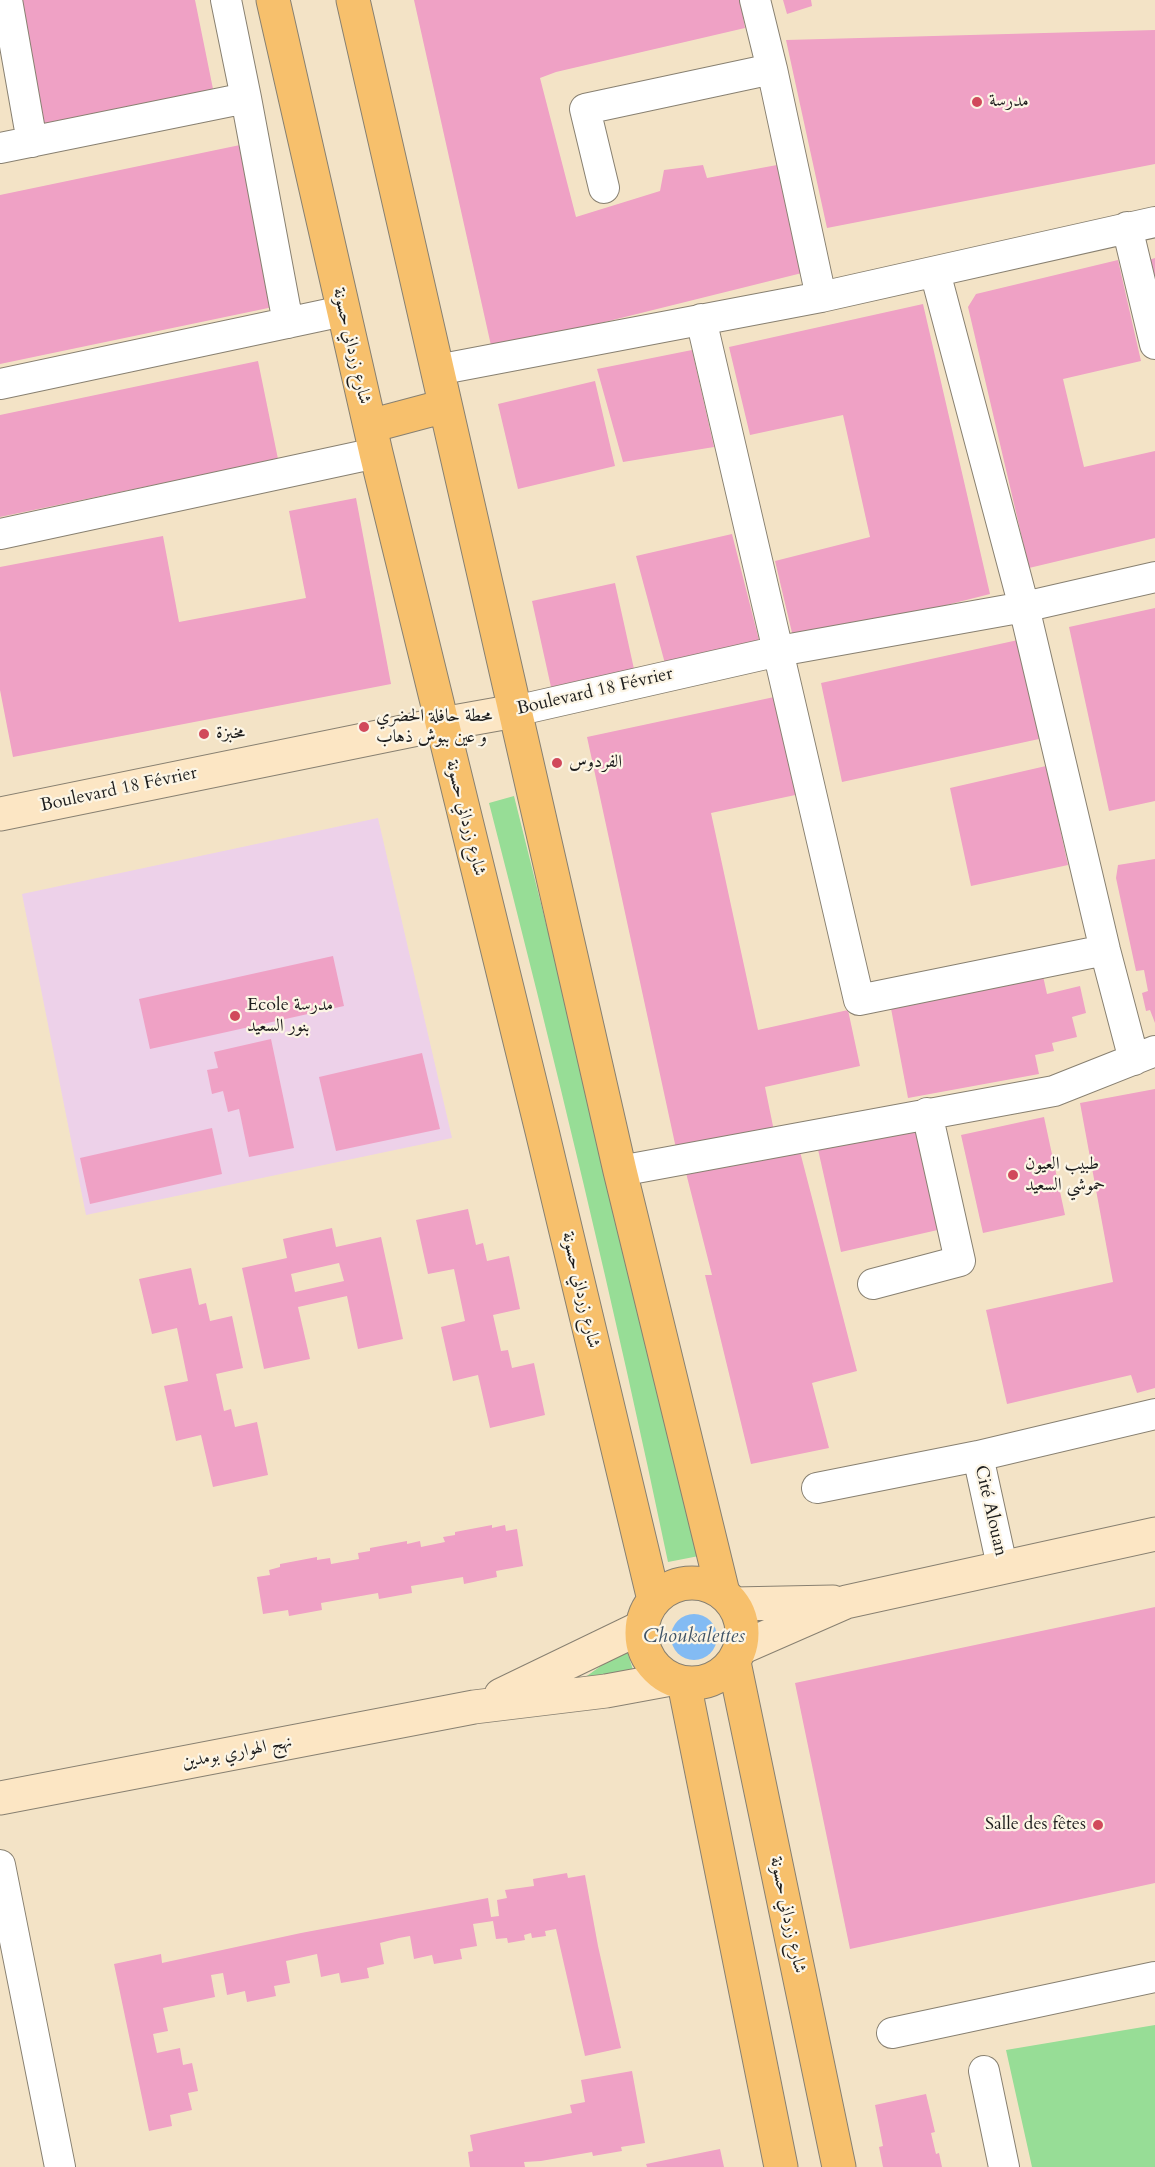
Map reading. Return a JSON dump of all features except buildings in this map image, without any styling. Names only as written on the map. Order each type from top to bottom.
[{"type":"main road","name":"شارع زرداني حسونة","points":[[273,0],[373,440],[542,1131],[648,1614]]},
{"type":"main road","points":[[353,0],[620,1172],[729,1598],[741,1617],[743,1633],[737,1655],[724,1672],[712,1680],[698,1683],[678,1681],[474,1707]]},
{"type":"main road","points":[[373,440],[446,406]]},
{"type":"main road","name":"Boulevard 18 Février","points":[[0,814],[515,711]]},
{"type":"main road","points":[[737,1655],[846,1602],[1155,1533]]},
{"type":"main road","points":[[678,1681],[657,1670],[648,1658],[642,1643],[648,1614],[663,1591],[675,1585],[700,1582],[712,1586],[729,1598],[846,1602]]},
{"type":"main road","points":[[474,1707],[559,1669],[648,1614]]},
{"type":"main road","name":"شارع زرداني حسونة","points":[[737,1655],[839,2167]]},
{"type":"main road","points":[[678,1681],[781,2167]]},
{"type":"main road","name":"نهج الهواري بومدين","points":[[0,1798],[474,1707]]},
{"type":"street","points":[[7,0],[33,142]]},
{"type":"street","points":[[226,0],[288,323]]},
{"type":"street","points":[[755,0],[821,297]]},
{"type":"street","points":[[604,188],[585,109],[772,69]]},
{"type":"street","points":[[0,148],[246,98]]},
{"type":"street","points":[[437,370],[821,297],[1141,225],[1155,344]]},
{"type":"street","points":[[620,1172],[1054,1091],[1144,1055],[1105,950],[1024,607],[935,272]]},
{"type":"street","points":[[0,384],[343,310]]},
{"type":"street","points":[[701,319],[860,1000],[1105,950]]},
{"type":"street","points":[[0,534],[373,440]]},
{"type":"street","name":"Boulevard 18 Février","points":[[515,711],[778,651],[1024,607],[1155,577]]},
{"type":"street","points":[[873,1284],[960,1261],[927,1113]]},
{"type":"street","points":[[817,1488],[978,1456],[1155,1414]]},
{"type":"street","name":"Cité Alouan","points":[[978,1456],[1002,1566]]},
{"type":"street","points":[[0,1865],[6,1932],[60,2167]]},
{"type":"street","points":[[892,2033],[1155,1977]]},
{"type":"street","points":[[984,2071],[1004,2167]]},
{"type":"shaded area","name":"Ecole مدرسة بنور السعيد","points":[[378,818],[452,1138],[86,1215],[22,894]]},
{"type":"green space","points":[[514,796],[704,1555],[668,1562],[583,1181],[489,803]]},
{"type":"green space","points":[[626,1648],[635,1676],[584,1678]]},
{"type":"green space","points":[[1155,2025],[1155,2167],[1032,2167],[1006,2050]]},
{"type":"water","name":"Choukalettes","points":[[694,1614],[710,1621],[717,1637],[710,1653],[694,1660],[678,1653],[671,1637],[678,1621]]},
{"type":"place","name":"مدرسة","points":[[977,102]]},
{"type":"place","name":"محطة حافلة الحضري و عين ببوش ذهاب","points":[[364,727]]},
{"type":"place","name":"مخبزة","points":[[204,734]]},
{"type":"place","name":"الفردوس","points":[[557,763]]},
{"type":"place","name":"Ecole مدرسة بنور السعيد","points":[[235,1016]]},
{"type":"place","name":"طبيب العيون حموشي السعيد","points":[[1013,1175]]},
{"type":"place","name":"Salle des fêtes","points":[[1098,1825]]}]
